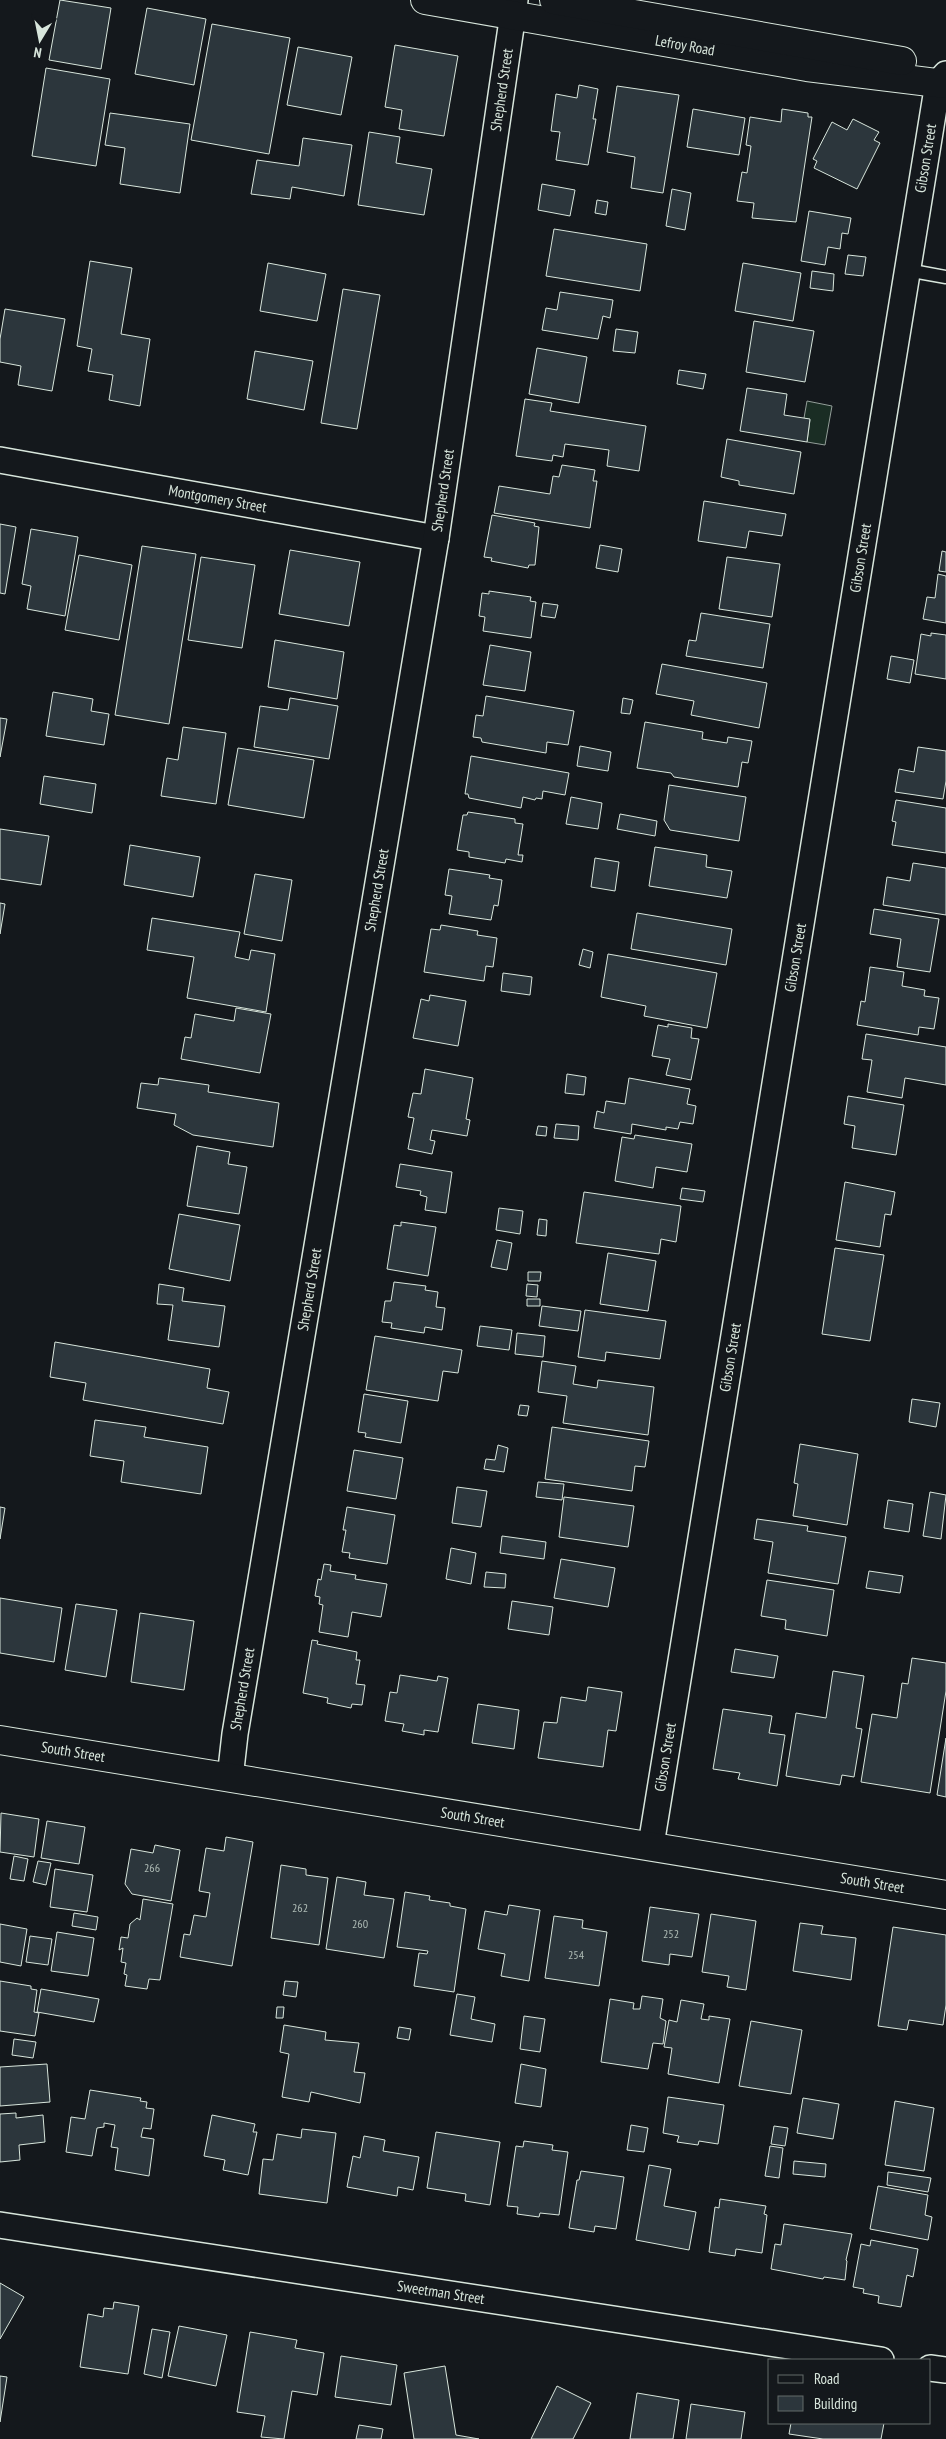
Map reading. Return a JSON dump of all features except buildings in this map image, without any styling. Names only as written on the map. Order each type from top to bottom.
[{"type":"main road","name":"Lefroy Road","points":[[425,0],[514,8],[807,67],[944,78]]},
{"type":"main road","name":"Lefroy Road","points":[[554,0],[944,78]]},
{"type":"main road","name":"South Street","points":[[0,1740],[651,1845],[946,1895]]},
{"type":"street","name":"Shepherd Street","points":[[230,1778],[240,1704],[436,538],[514,8]]},
{"type":"street","name":"Gibson Street","points":[[651,1845],[907,270],[944,78]]},
{"type":"street","name":"Montgomery Street","points":[[0,460],[436,538]]},
{"type":"street","name":"Sweetman Street","points":[[0,2225],[874,2359]]},
{"type":"street","points":[[931,2368],[946,2370]]},
{"type":"lane","points":[[907,270],[946,277]]},
{"type":"green space","points":[[807,401],[832,406],[825,445],[807,442],[810,420],[804,418]]}]
